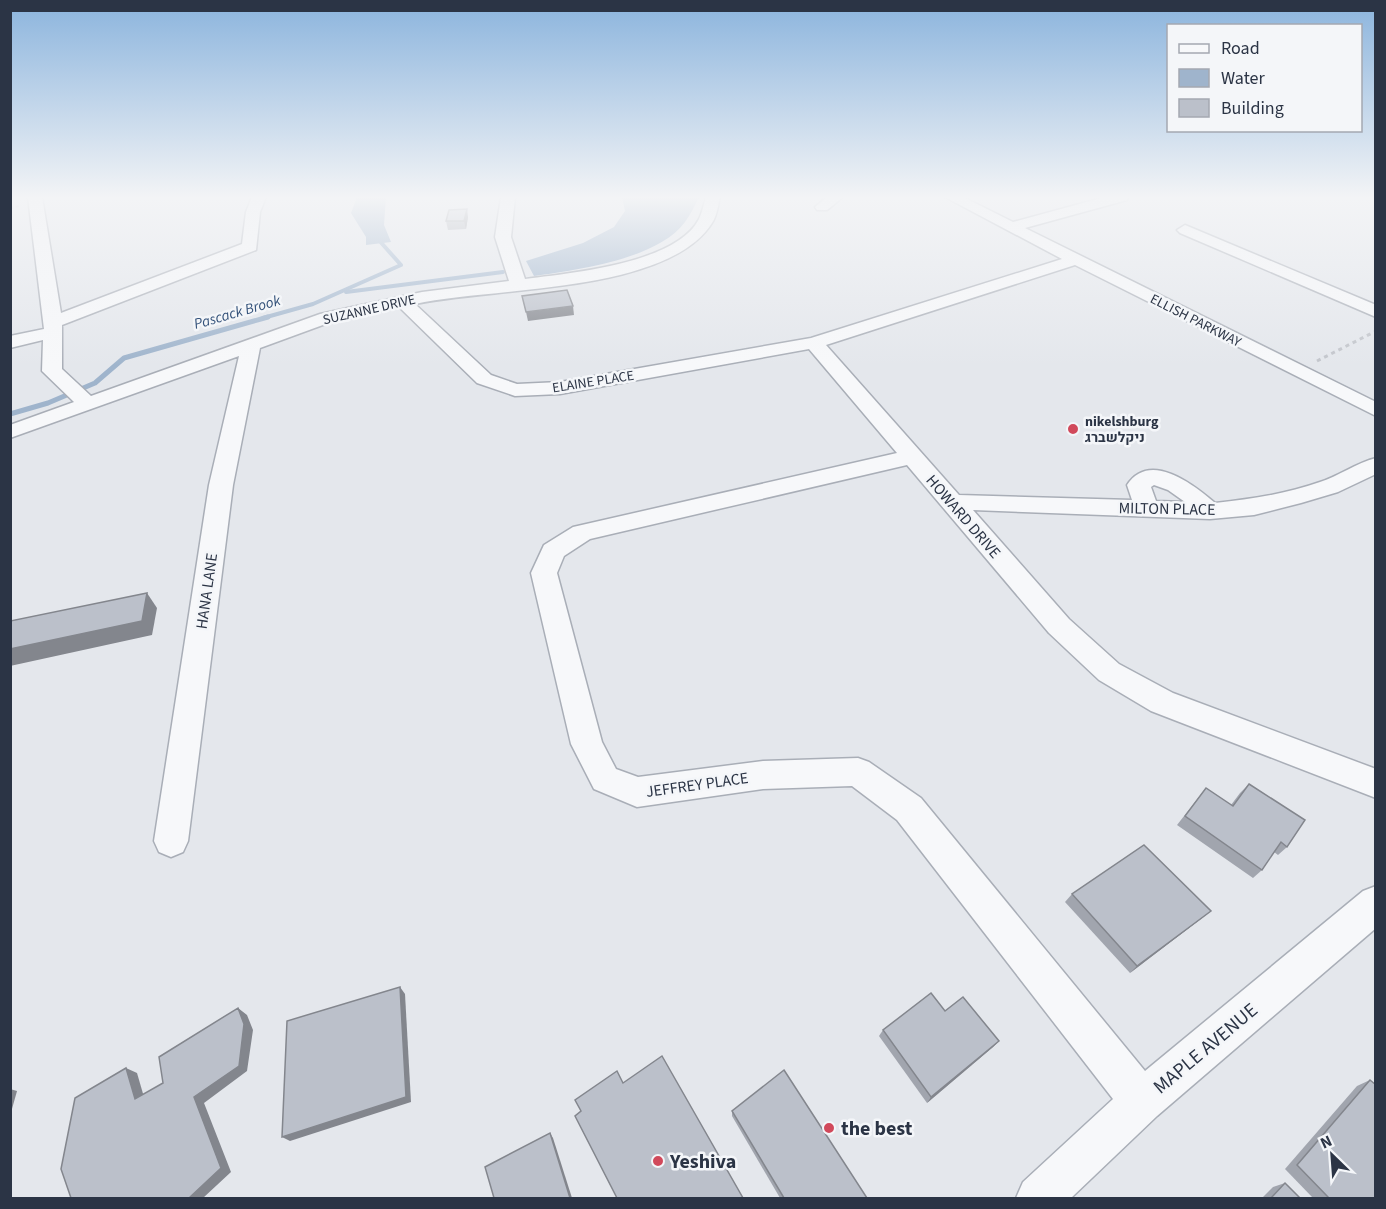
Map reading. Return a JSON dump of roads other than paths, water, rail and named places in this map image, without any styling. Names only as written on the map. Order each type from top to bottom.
[{"type":"street","points":[[42,253],[52,328],[52,371],[79,395]]},
{"type":"street","points":[[10,342],[52,328],[234,253]]},
{"type":"street","points":[[508,253],[519,286]]},
{"type":"street","name":"SUZANNE DRIVE","points":[[10,432],[79,395],[251,344],[326,318],[402,301],[596,275],[665,253]]},
{"type":"street","name":"ELLISH PARKWAY","points":[[1062,253],[1376,410]]},
{"type":"street","points":[[1239,253],[1375,312]]},
{"type":"street","points":[[814,343],[1075,260]]},
{"type":"street","points":[[640,262],[664,274]]},
{"type":"street","name":"ELAINE PLACE","points":[[402,301],[484,378],[515,390],[560,388],[814,343]]},
{"type":"street","name":"HOWARD DRIVE","points":[[814,343],[1059,626],[1109,672],[1162,702],[1376,784]]},
{"type":"street","name":"HANA LANE","points":[[171,841],[221,485],[251,344]]},
{"type":"street","name":"JEFFREY PLACE","points":[[911,457],[582,533],[554,551],[544,573],[587,744],[606,779],[637,792],[763,775],[858,772],[909,809],[1142,1101]]},
{"type":"street","name":"MILTON PLACE","points":[[951,502],[1210,511],[1254,507],[1293,498],[1330,487],[1376,465]]},
{"type":"street","name":"MAPLE AVENUE","points":[[1039,1198],[1142,1101],[1376,904]]},
{"type":"water","points":[[550,253],[638,253],[594,266],[534,276],[526,261]]},
{"type":"waterway","name":"Pascack Brook","points":[[263,318],[313,304],[401,265],[391,253]]},
{"type":"waterway","points":[[346,292],[503,272]]},
{"type":"waterway","name":"Pascack Brook","points":[[10,414],[48,403],[95,383],[124,358],[268,317]]},
{"type":"place","name":"nikelshburg ניקלשברג","points":[[1073,429]]},
{"type":"place","name":"the best","points":[[829,1128]]},
{"type":"place","name":"Yeshiva","points":[[658,1161]]}]
